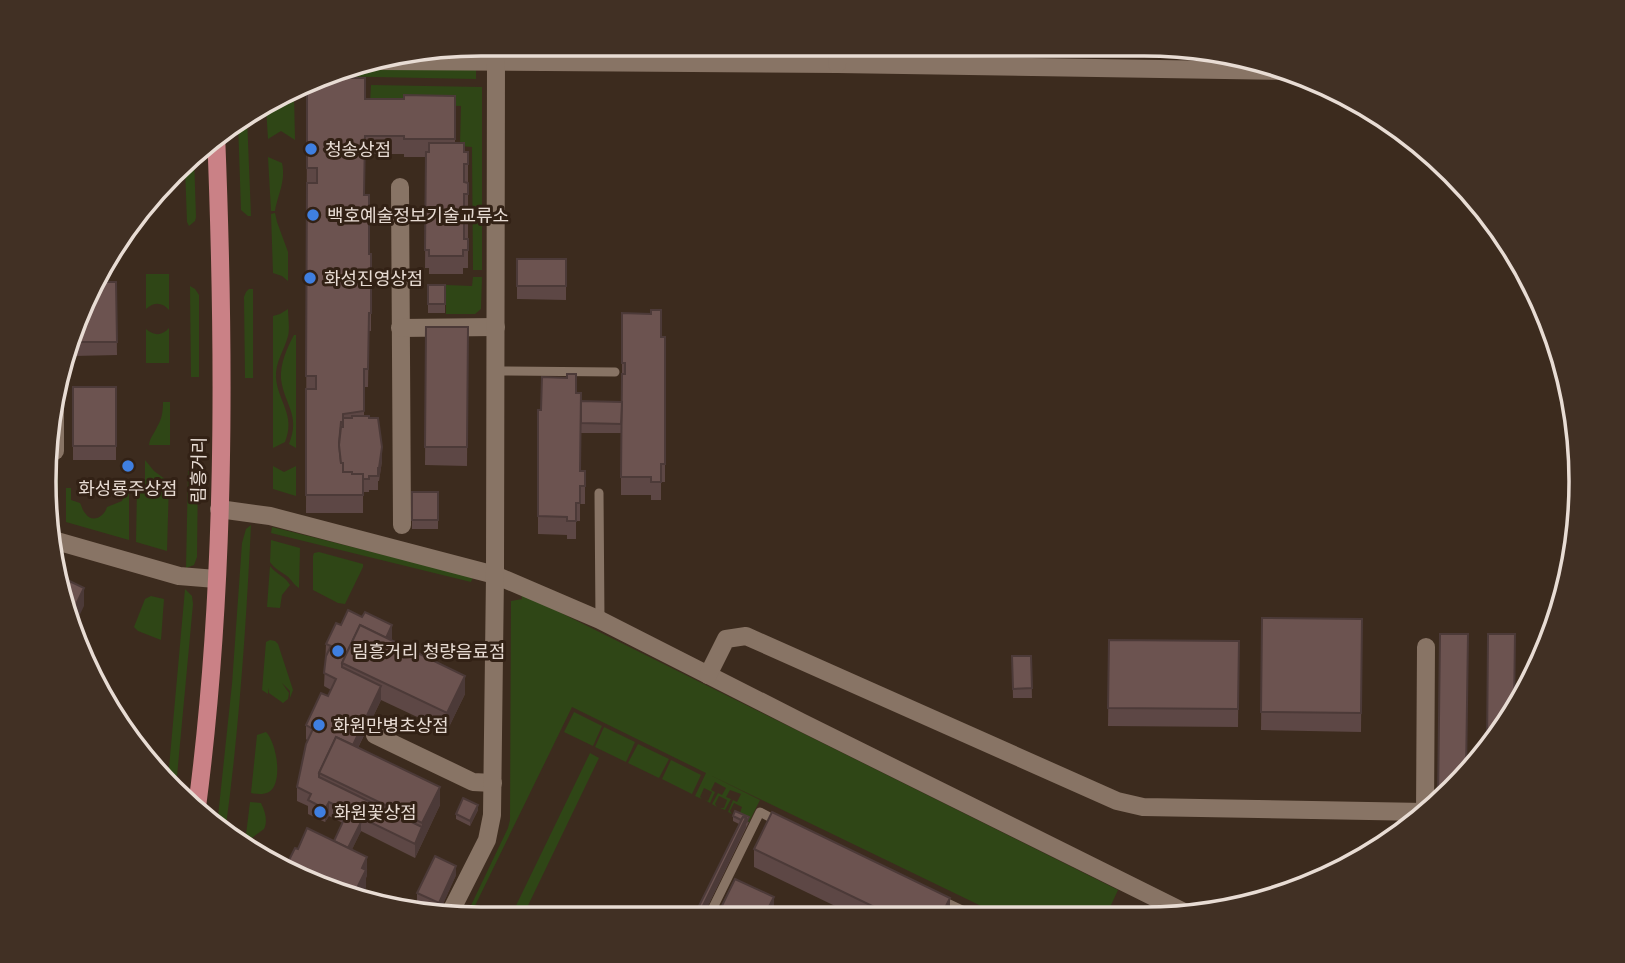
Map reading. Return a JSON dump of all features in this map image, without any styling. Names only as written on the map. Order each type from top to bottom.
[{"type":"main road","name":"림흥거리","points":[[198,798],[209,698],[219,509],[220,240],[217,149]]},
{"type":"street","points":[[837,56],[837,64]]},
{"type":"street","points":[[417,61],[1255,70]]},
{"type":"street","points":[[454,906],[487,840],[492,815],[496,62]]},
{"type":"street","points":[[400,187],[401,525]]},
{"type":"street","points":[[400,328],[496,327]]},
{"type":"street","points":[[219,509],[270,516],[495,575],[600,620],[1172,906]]},
{"type":"street","points":[[61,542],[179,576],[216,579]]},
{"type":"street","points":[[708,675],[726,639],[746,636],[1105,796],[1143,807],[1411,812]]},
{"type":"street","points":[[1425,800],[1426,647]]},
{"type":"street","points":[[375,735],[473,782],[493,783]]},
{"type":"lane","points":[[496,371],[615,372]]},
{"type":"lane","points":[[599,493],[600,620]]},
{"type":"lane","points":[[713,907],[760,812],[784,824]]},
{"type":"lane","points":[[928,894],[955,907]]},
{"type":"green space","points":[[378,69],[476,70],[476,79],[352,77]]},
{"type":"green space","points":[[371,85],[482,87],[482,270],[473,270],[472,147],[460,146],[461,106],[370,104]]},
{"type":"green space","points":[[294,99],[295,140],[281,131],[268,139],[266,115]]},
{"type":"green space","points":[[247,127],[251,216],[241,210],[238,133]]},
{"type":"green space","points":[[268,157],[282,163],[283,170],[275,211],[271,211]]},
{"type":"green space","points":[[194,168],[196,217],[189,226],[185,177]]},
{"type":"green space","points":[[275,213],[288,252],[288,281],[273,273],[271,214]]},
{"type":"green space","points":[[146,274],[169,274],[169,310],[158,304],[146,309]]},
{"type":"green space","points":[[473,277],[482,277],[481,309],[475,314],[446,314],[446,285],[472,286]]},
{"type":"green space","points":[[190,286],[199,295],[199,377],[191,377]]},
{"type":"green space","points":[[249,289],[253,289],[253,378],[245,378],[244,297]]},
{"type":"green space","points":[[288,309],[289,333],[278,362],[276,378],[289,424],[285,442],[273,448],[273,316]]},
{"type":"green space","points":[[169,328],[169,363],[146,363],[146,329],[158,334]]},
{"type":"green space","points":[[294,335],[296,448],[289,444],[293,417],[281,379],[283,361]]},
{"type":"green space","points":[[163,402],[170,402],[170,445],[149,445],[161,418]]},
{"type":"green space","points":[[145,460],[169,482],[167,551],[136,542],[137,488],[145,488]]},
{"type":"green space","points":[[58,462],[58,518],[56,482]]},
{"type":"green space","points":[[273,466],[284,472],[296,466],[296,496],[273,489]]},
{"type":"green space","points":[[188,471],[198,471],[197,557],[194,565],[186,568]]},
{"type":"green space","points":[[66,488],[71,488],[71,500],[80,503],[83,511],[94,519],[101,516],[107,507],[122,501],[126,488],[129,488],[129,540],[66,522]]},
{"type":"green space","points":[[251,525],[241,679],[226,822],[218,816],[232,684],[242,543],[246,529]]},
{"type":"green space","points":[[272,527],[473,577],[471,582],[271,533]]},
{"type":"green space","points":[[271,540],[300,548],[299,588],[270,562]]},
{"type":"green space","points":[[319,552],[363,564],[345,604],[313,590],[313,556]]},
{"type":"green space","points":[[270,566],[290,585],[282,595],[280,608],[267,607]]},
{"type":"green space","points":[[185,589],[192,596],[193,604],[177,778],[169,769]]},
{"type":"green space","points":[[521,593],[1118,890],[1110,907],[983,907],[710,775],[760,800],[749,822],[739,816],[742,807],[734,803],[730,811],[732,814],[728,812],[733,800],[737,802],[741,794],[730,790],[726,797],[731,799],[725,810],[720,808],[724,808],[727,800],[719,796],[715,804],[717,807],[712,804],[718,793],[722,795],[726,788],[715,782],[711,790],[715,792],[710,803],[705,800],[708,801],[712,792],[704,788],[700,797],[702,799],[695,796],[706,773],[572,707],[475,907],[470,907],[510,820],[511,601],[522,599]]},
{"type":"green space","points":[[151,596],[164,599],[161,640],[134,627],[145,599]]},
{"type":"green space","points":[[270,640],[278,644],[293,690],[290,698],[290,691],[282,683],[289,693],[288,699],[283,703],[269,693],[268,688],[268,694],[262,690],[266,642]]},
{"type":"green space","points":[[574,712],[602,726],[593,746],[564,732]]},
{"type":"green space","points":[[604,727],[635,742],[626,762],[595,747]]},
{"type":"green space","points":[[266,732],[273,744],[277,762],[276,780],[269,792],[251,793],[257,735]]},
{"type":"green space","points":[[638,744],[669,759],[659,778],[628,763]]},
{"type":"green space","points":[[590,753],[599,758],[527,907],[515,907]]},
{"type":"green space","points":[[671,760],[701,775],[692,794],[662,779]]},
{"type":"green space","points":[[250,802],[261,803],[265,813],[264,829],[251,839],[246,836]]},
{"type":"building","points":[[348,78],[365,78],[365,99],[404,99],[404,95],[455,96],[455,139],[365,136],[364,195],[369,195],[371,254],[368,369],[364,369],[364,411],[343,414],[339,443],[343,472],[363,474],[363,495],[306,495],[306,389],[316,389],[316,376],[306,376],[307,183],[317,183],[317,168],[307,168],[307,94]]},
{"type":"building","points":[[429,143],[464,143],[464,152],[468,152],[468,164],[464,164],[464,182],[468,183],[468,194],[464,194],[464,208],[468,208],[468,220],[464,220],[464,239],[468,239],[468,250],[463,250],[463,256],[429,256],[429,250],[425,250],[426,152],[429,152]]},
{"type":"building","points":[[517,259],[566,259],[566,286],[517,286]]},
{"type":"building","points":[[106,282],[116,282],[117,342],[80,342]]},
{"type":"building","points":[[428,285],[445,285],[445,304],[428,304]]},
{"type":"building","points":[[651,310],[661,310],[661,337],[665,337],[665,464],[661,464],[661,482],[651,482],[651,477],[621,477],[622,374],[625,374],[625,363],[622,363],[622,313],[651,314]]},
{"type":"building","points":[[426,327],[468,327],[467,447],[425,447]]},
{"type":"building","points":[[567,374],[576,374],[576,393],[581,393],[580,471],[585,471],[585,486],[580,486],[576,521],[567,521],[567,517],[538,516],[538,410],[541,410],[542,377],[567,378]]},
{"type":"building","points":[[73,387],[116,387],[116,446],[73,446]]},
{"type":"building","points":[[581,401],[622,402],[621,424],[581,423]]},
{"type":"building","points":[[343,418],[378,418],[382,447],[378,476],[363,479],[363,474],[343,472],[339,445],[341,427]]},
{"type":"building","points":[[412,492],[438,492],[438,520],[412,520]]},
{"type":"building","points":[[67,580],[84,588],[75,606]]},
{"type":"building","points":[[348,610],[362,617],[365,612],[392,625],[386,638],[360,625],[342,667],[381,686],[353,745],[336,737],[319,777],[422,827],[415,844],[329,802],[325,809],[308,800],[311,794],[297,787],[306,744],[313,729],[306,725],[321,693],[328,696],[336,679],[324,673],[326,656],[331,646],[326,644],[336,623],[341,625]]},
{"type":"building","points":[[1262,618],[1362,619],[1361,713],[1261,712]]},
{"type":"building","points":[[360,625],[465,676],[447,713],[342,663]]},
{"type":"building","points":[[1440,634],[1468,634],[1466,758],[1438,788]]},
{"type":"building","points":[[1488,634],[1515,634],[1514,690],[1487,732]]},
{"type":"building","points":[[1109,640],[1239,641],[1238,709],[1108,708]]},
{"type":"building","points":[[1012,656],[1031,656],[1032,688],[1013,689]]},
{"type":"building","points":[[336,737],[440,787],[422,823],[319,773]]},
{"type":"building","points":[[463,798],[478,805],[470,821],[456,814]]},
{"type":"building","points":[[735,811],[749,817],[746,823],[746,818],[741,820],[733,816]]},
{"type":"building","points":[[772,812],[950,898],[946,907],[874,907],[754,849]]},
{"type":"building","points":[[346,815],[361,822],[348,848],[334,841]]},
{"type":"building","points":[[743,817],[746,818],[702,907],[698,907]]},
{"type":"building","points":[[307,828],[367,857],[362,868],[366,870],[357,888],[289,861],[295,848],[298,849]]},
{"type":"building","points":[[435,856],[456,866],[439,903],[417,893]]},
{"type":"building","points":[[735,879],[774,897],[769,907],[721,907]]},
{"type":"place","name":"청송상점","points":[[311,149]]},
{"type":"place","name":"백호예술정보기술교류소","points":[[313,215]]},
{"type":"place","name":"화성진영상점","points":[[310,278]]},
{"type":"place","name":"화성룡주상점","points":[[128,466]]},
{"type":"place","name":"림흥거리 청량음료점","points":[[338,651]]},
{"type":"place","name":"화원만병초상점","points":[[319,725]]},
{"type":"place","name":"화원꽃상점","points":[[320,812]]}]
